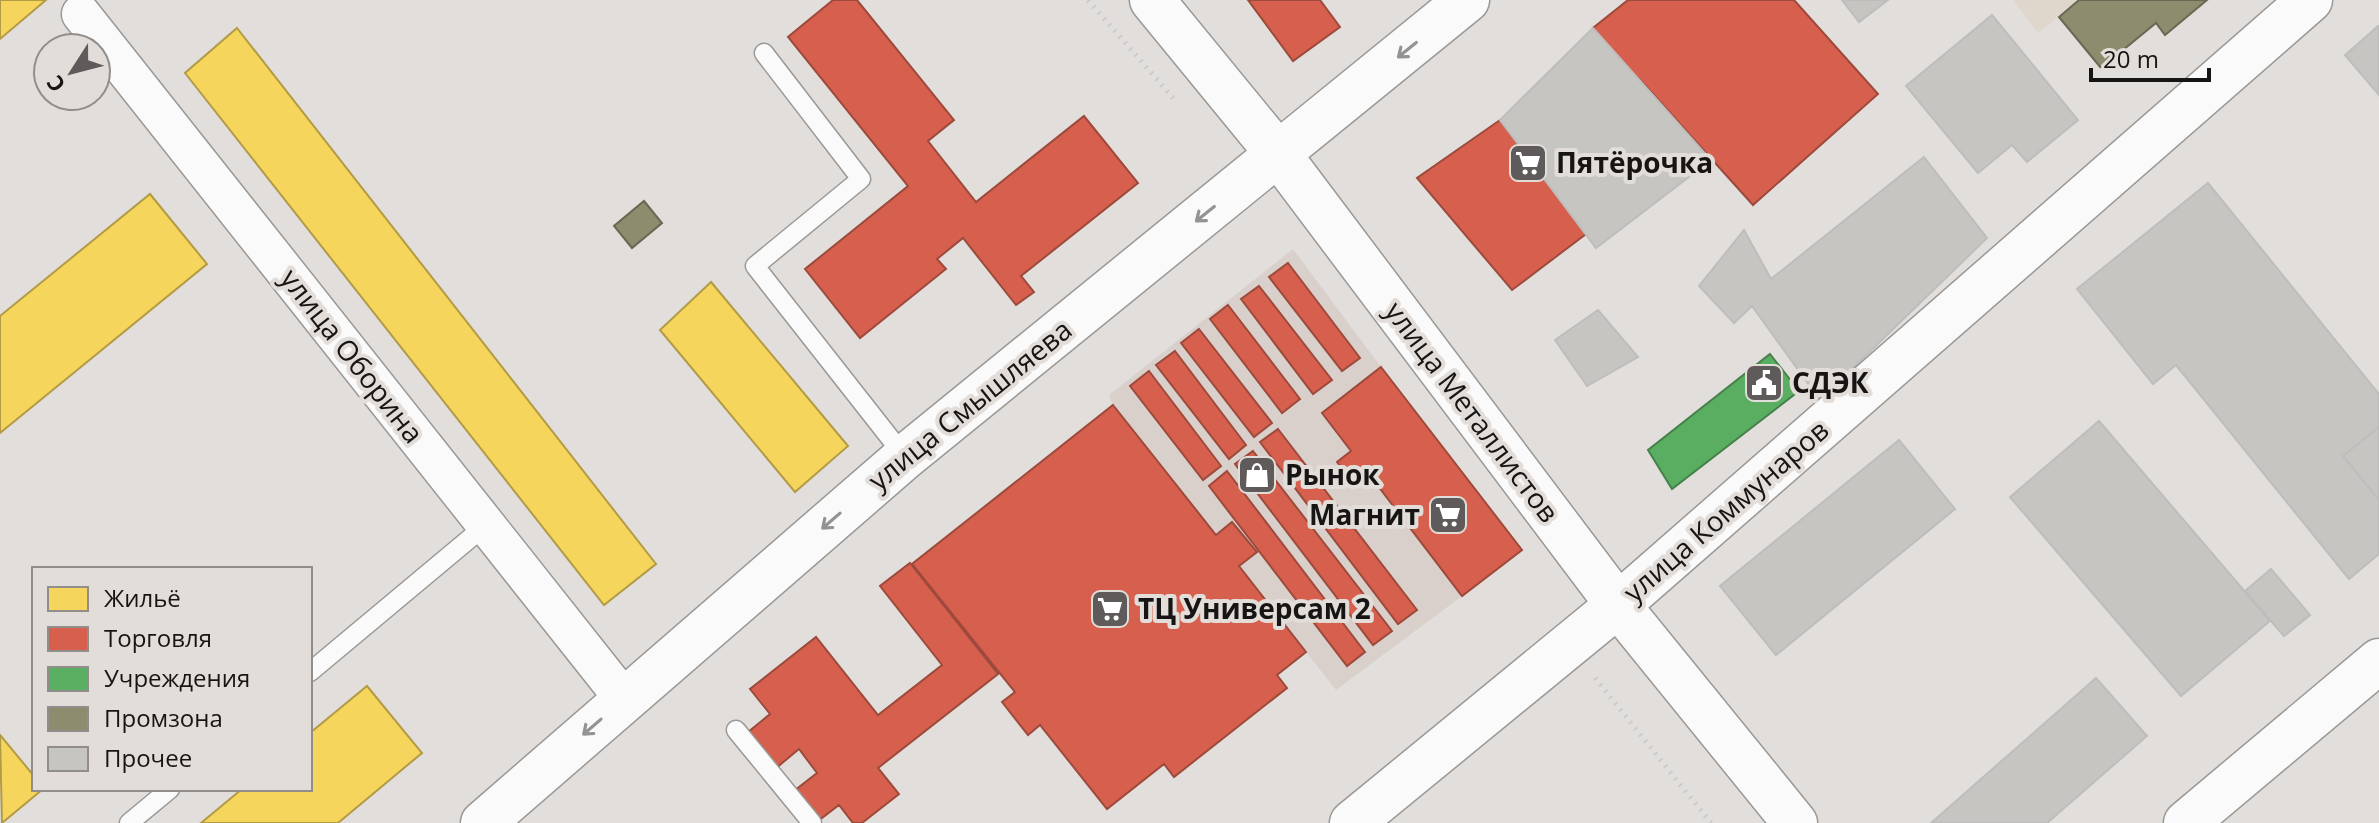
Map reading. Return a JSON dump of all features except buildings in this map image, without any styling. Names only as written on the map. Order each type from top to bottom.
[{"type":"street","name":"улица Металлистов","points":[[1152,0],[1279,155],[1618,605],[1795,823]]},
{"type":"street","name":"улица Смышляева","points":[[483,823],[905,457],[1467,0]]},
{"type":"street","name":"улица Коммунаров","points":[[1352,823],[1618,605],[2310,0]]},
{"type":"street","name":"улица Оборина","points":[[90,7],[486,525],[624,699]]},
{"type":"street","points":[[2186,823],[2379,661]]},
{"type":"lane","points":[[764,53],[861,179],[755,266],[905,457]]},
{"type":"lane","points":[[312,670],[486,525]]},
{"type":"lane","points":[[736,730],[812,823]]},
{"type":"lane","points":[[129,823],[168,791]]},
{"type":"path","points":[[1088,0],[1177,102]]},
{"type":"path","points":[[1581,636],[1582,662],[1711,823]]},
{"type":"shaded area","points":[[2013,0],[2079,0],[2038,33]]},
{"type":"shaded area","name":"Рынок","points":[[1293,249],[1381,367],[1322,413],[1351,451],[1337,463],[1351,480],[1365,469],[1462,596],[1336,690],[1239,566],[1256,551],[1232,522],[1216,535],[1113,405],[1109,395]]},
{"type":"place","name":"Пятёрочка","points":[[1528,163]]},
{"type":"place","name":"СДЭК","points":[[1764,383]]},
{"type":"place","name":"Рынок","points":[[1257,475]]},
{"type":"place","name":"Магнит","points":[[1448,515]]},
{"type":"place","name":"ТЦ Универсам 2","points":[[1110,609]]}]
